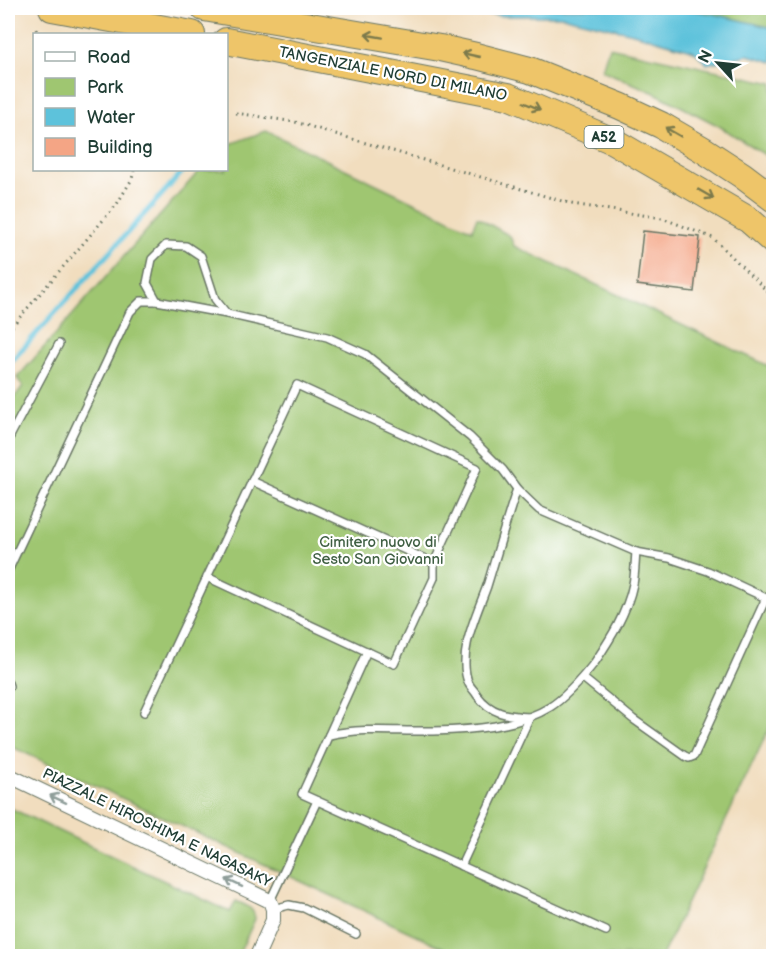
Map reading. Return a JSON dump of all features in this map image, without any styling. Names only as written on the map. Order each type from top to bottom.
[{"type":"highway","points":[[52,8],[187,33]]},
{"type":"highway","name":"TANGENZIALE NORD DI MILANO","points":[[204,8],[440,48],[530,70],[580,89],[661,125],[742,175],[774,199]]},
{"type":"highway","name":"TANGENZIALE NORD DI MILANO","points":[[228,41],[508,96],[613,141],[749,220],[774,242]]},
{"type":"street","name":"PIAZZALE HIROSHIMA E NAGASAKY","points":[[8,775],[272,905],[273,920],[257,957]]},
{"type":"lane","points":[[157,301],[147,283],[152,259],[166,245],[186,246],[201,256],[215,299],[227,314]]},
{"type":"lane","points":[[8,571],[130,312],[141,301],[157,301],[227,314],[327,337],[365,354],[470,437],[539,510],[636,552],[669,558],[708,571],[766,598],[694,756],[689,758],[685,756],[633,719],[583,678]]},
{"type":"lane","points":[[8,440],[59,344]]},
{"type":"lane","points":[[144,712],[207,577],[297,385],[477,468],[434,563],[434,578],[394,664],[207,577]]},
{"type":"lane","points":[[252,481],[434,563]]},
{"type":"lane","points":[[518,489],[468,636],[465,665],[469,683],[488,706],[509,717],[530,717]]},
{"type":"lane","points":[[329,735],[367,729],[434,731],[489,727],[530,717],[551,706],[583,678],[611,638],[633,584],[636,552]]},
{"type":"lane","points":[[368,651],[302,794],[606,931]]},
{"type":"lane","points":[[8,684],[8,689]]},
{"type":"lane","points":[[461,867],[530,717]]},
{"type":"lane","points":[[317,801],[272,905],[304,908],[356,934]]},
{"type":"path","points":[[36,29],[38,33]]},
{"type":"path","points":[[236,113],[294,122],[572,204],[662,218],[713,238],[774,298]]},
{"type":"path","points":[[8,331],[117,204],[132,179],[134,171]]},
{"type":"green space","points":[[677,8],[773,8],[773,28],[714,14]]},
{"type":"green space","points":[[609,47],[773,83],[773,160],[719,126],[657,94],[602,70]]},
{"type":"green space","name":"Cimitero nuovo di Sesto San Giovanni","points":[[266,131],[472,230],[477,217],[510,236],[514,246],[773,368],[773,720],[662,956],[461,956],[8,745],[8,406],[23,386],[17,378],[199,171],[228,171],[228,145]]},
{"type":"green space","points":[[8,807],[230,912],[236,901],[249,907],[255,919],[238,956],[8,956]]},
{"type":"water","points":[[408,8],[677,8],[773,28],[773,62],[748,55],[707,64],[694,51],[633,33],[561,16],[503,16]]},
{"type":"building","points":[[643,231],[700,237],[694,292],[637,285]]},
{"type":"waterway","points":[[8,365],[183,171]]}]
